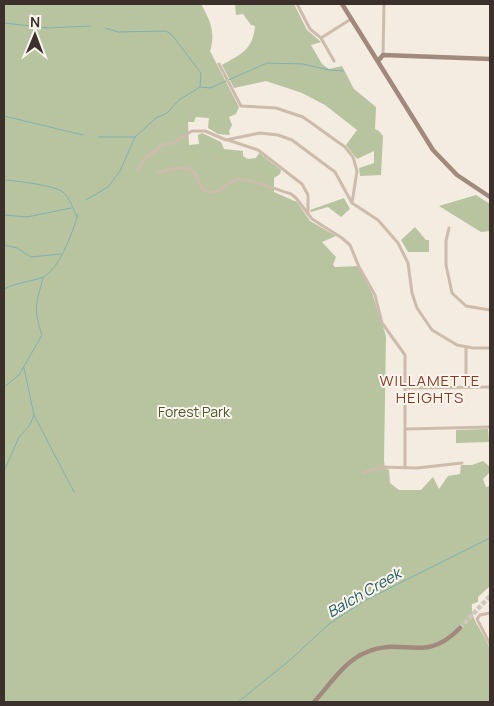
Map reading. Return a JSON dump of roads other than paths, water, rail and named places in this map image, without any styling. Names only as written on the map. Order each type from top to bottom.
[{"type":"main road","points":[[342,4],[439,156],[467,183],[490,197]]},
{"type":"main road","points":[[378,61],[383,55],[490,59]]},
{"type":"main road","points":[[314,702],[355,658],[369,651],[386,647],[432,648],[444,642],[460,628]]},
{"type":"street","points":[[296,4],[310,29],[321,38],[334,61]]},
{"type":"street","points":[[383,55],[384,4]]},
{"type":"street","points":[[321,38],[351,19]]},
{"type":"street","points":[[220,64],[242,107],[276,108],[303,117],[344,147],[353,157],[357,171],[352,204]]},
{"type":"street","points":[[138,170],[144,160],[162,145],[173,143],[192,131],[205,131],[258,150],[302,184],[307,192],[308,215]]},
{"type":"street","points":[[228,140],[247,134],[278,135],[292,140],[335,172],[352,204],[378,220],[401,248],[408,263],[414,302],[427,324],[444,338],[466,347],[490,348]]},
{"type":"street","points":[[158,173],[176,168],[188,168],[197,175],[203,188],[210,192],[219,191],[232,181],[242,180],[294,196],[308,215],[318,224],[350,245],[359,267],[375,295],[382,322],[405,356],[406,468]]},
{"type":"street","points":[[449,228],[446,240],[446,265],[452,293],[466,306],[490,310]]},
{"type":"street","points":[[466,347],[466,387]]},
{"type":"street","points":[[405,388],[490,387]]},
{"type":"street","points":[[406,429],[490,427]]},
{"type":"street","points":[[363,473],[381,467],[406,468],[462,463]]},
{"type":"street","points":[[490,614],[480,615],[477,619],[490,644]]},
{"type":"waterway","points":[[64,4],[93,4]]},
{"type":"waterway","points":[[4,23],[48,28],[91,26]]},
{"type":"waterway","points":[[105,28],[118,32],[166,31],[172,35],[201,73],[200,86]]},
{"type":"waterway","points":[[86,200],[108,187],[120,171],[135,137],[156,118],[167,113],[179,100],[200,87],[210,88],[267,63],[303,64],[343,71]]},
{"type":"waterway","points":[[4,116],[83,135]]},
{"type":"waterway","points":[[99,137],[135,137]]},
{"type":"waterway","points":[[4,180],[51,187],[63,192],[68,197],[77,217]]},
{"type":"waterway","points":[[4,215],[27,217],[71,208]]},
{"type":"waterway","points":[[4,289],[41,278],[54,268],[73,230],[78,214]]},
{"type":"waterway","points":[[4,245],[17,248],[31,257],[61,254]]},
{"type":"waterway","points":[[4,387],[19,375],[42,335],[36,306],[43,278]]},
{"type":"waterway","points":[[24,368],[34,415],[74,492]]},
{"type":"waterway","points":[[4,471],[19,437],[30,425],[34,415]]},
{"type":"waterway","name":"Balch Creek","points":[[238,702],[290,660],[329,624],[364,601],[490,538]]},
{"type":"tunnel","points":[[460,628],[490,596]]},
{"type":"district","name":"WILLAMETTE HEIGHTS","points":[[430,390]]},
{"type":"park label","name":"Forest Park","points":[[194,412]]}]
